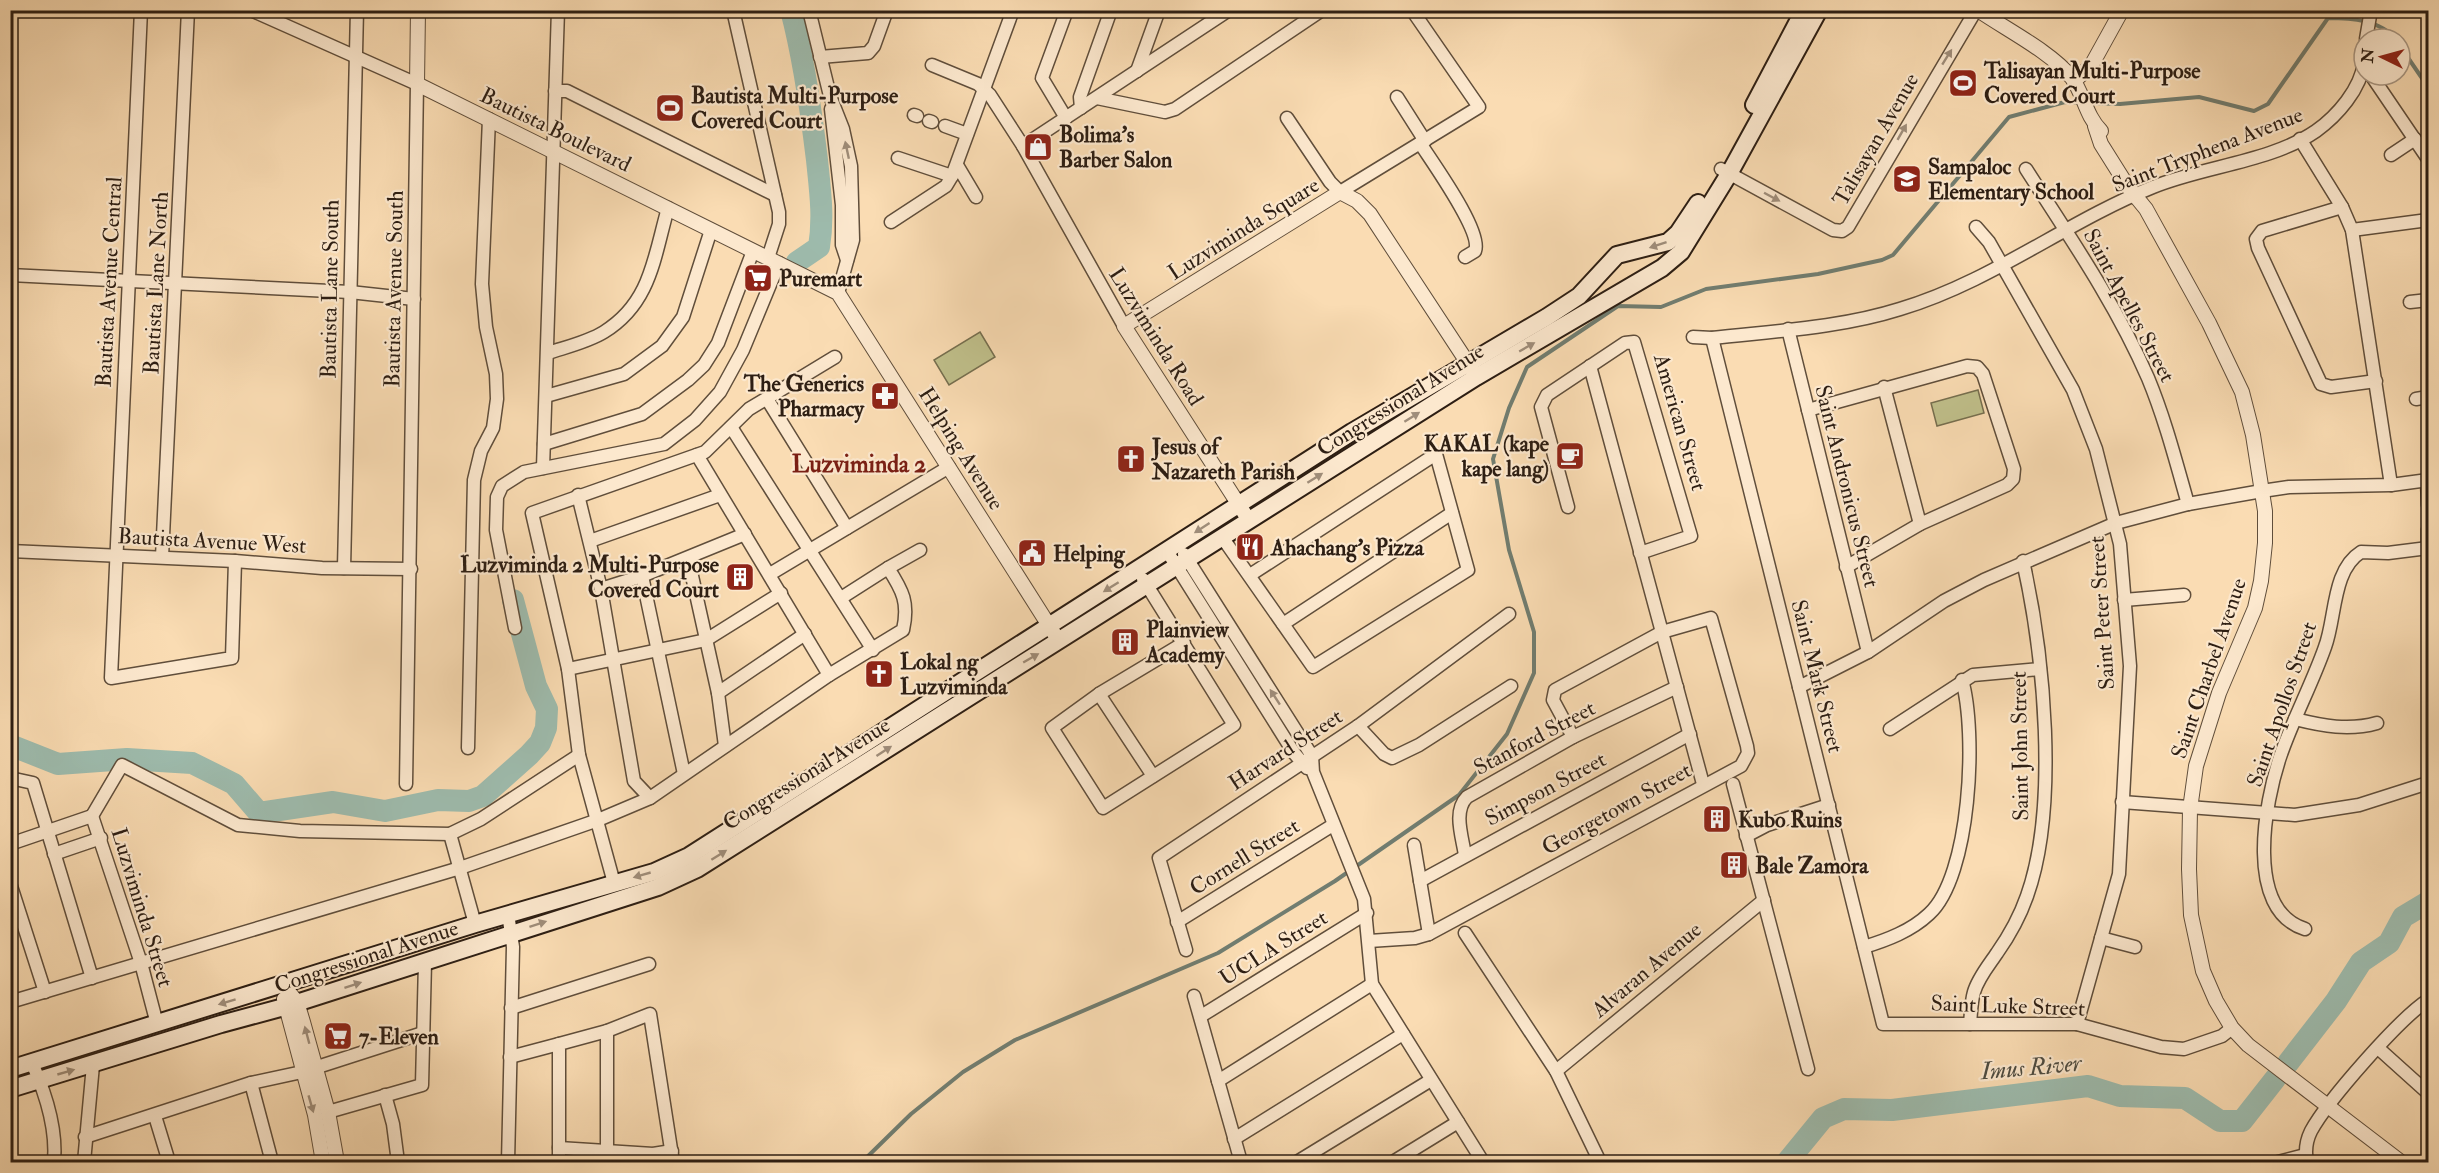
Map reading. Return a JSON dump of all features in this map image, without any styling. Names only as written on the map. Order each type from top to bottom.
[{"type":"main road","name":"Congressional Avenue","points":[[10,1089],[221,1024],[291,1005],[682,878],[1059,641],[1142,577],[1173,547],[1467,362],[1579,296],[1617,255],[1668,242],[1678,233],[1725,172],[1804,10]]},
{"type":"main road","name":"Congressional Avenue","points":[[10,1069],[507,914],[654,872],[689,856],[1049,626],[1142,577],[1181,562],[1476,377],[1662,268],[1681,252],[1819,10]]},
{"type":"street","name":"Bautista Avenue Central","points":[[141,10],[111,678],[232,658],[235,561]]},
{"type":"street","name":"Bautista Lane North","points":[[162,558],[188,10]]},
{"type":"street","name":"Bautista Boulevard","points":[[251,10],[417,84],[838,293]]},
{"type":"street","name":"Bautista Lane South","points":[[344,568],[357,10]]},
{"type":"street","name":"Bautista Avenue South","points":[[406,784],[418,10]]},
{"type":"street","points":[[543,468],[558,10]]},
{"type":"street","points":[[515,628],[496,530],[497,497],[502,486],[511,478],[524,472],[664,444],[695,420],[720,392],[743,350],[774,261],[778,224],[775,195],[734,10]]},
{"type":"street","points":[[809,10],[830,96],[842,206],[842,244],[847,260],[838,293]]},
{"type":"street","points":[[820,57],[868,52],[874,46],[886,10]]},
{"type":"street","points":[[891,222],[946,186],[1013,10]]},
{"type":"street","points":[[1066,118],[1042,78],[1067,10]]},
{"type":"street","points":[[1081,108],[1080,97],[1111,10]]},
{"type":"street","points":[[1137,71],[1159,10]]},
{"type":"street","points":[[1023,146],[1137,71],[1215,16],[1229,10]]},
{"type":"street","points":[[1096,98],[1165,112],[1175,109],[1322,10]]},
{"type":"street","points":[[1287,118],[1329,182],[1340,192],[1479,107],[1412,10]]},
{"type":"street","points":[[1977,10],[2063,67],[2076,84],[2091,66],[2122,10]]},
{"type":"street","name":"Talisayan Avenue","points":[[1725,172],[1833,230],[1842,231],[1848,227],[1977,10]]},
{"type":"street","points":[[2368,27],[2371,10]]},
{"type":"street","points":[[932,65],[978,84],[984,89]]},
{"type":"street","name":"Saint Charbel Avenue","points":[[2076,84],[2093,122],[2108,139],[2136,184],[2136,194],[2190,286],[2232,377],[2234,394],[2256,458],[2262,491],[2265,543],[2261,580],[2243,640],[2207,724],[2196,766],[2190,808],[2188,869],[2195,944],[2203,971],[2232,1028],[2248,1045],[2401,1162]]},
{"type":"street","name":"Saint Tryphena Avenue","points":[[1693,337],[1712,338],[1788,329],[1898,310],[1954,289],[2003,266],[2136,194],[2300,139],[2334,117],[2354,87]]},
{"type":"street","points":[[2379,87],[2428,159]]},
{"type":"street","name":"Luzviminda Road","points":[[984,89],[1023,146],[1124,326],[1248,519]]},
{"type":"street","points":[[555,91],[567,91],[775,195]]},
{"type":"street","points":[[1397,97],[1466,217],[1476,242],[1475,251],[1465,257]]},
{"type":"street","points":[[468,748],[474,480],[481,451],[493,428],[497,399],[496,374],[486,327],[482,284],[489,120]]},
{"type":"street","points":[[945,126],[967,134]]},
{"type":"street","points":[[2300,139],[2342,207],[2352,230],[2391,485]]},
{"type":"street","points":[[2391,155],[2415,139]]},
{"type":"street","points":[[898,158],[954,170],[976,196]]},
{"type":"street","name":"Saint Apelles Street","points":[[2026,169],[2109,302],[2148,377],[2161,409],[2188,504]]},
{"type":"street","name":"Luzviminda Square","points":[[1124,326],[1340,192],[1357,201],[1370,214],[1476,377]]},
{"type":"street","points":[[2342,207],[2262,231],[2256,239],[2258,248],[2321,384],[2331,387],[2376,381]]},
{"type":"street","points":[[548,353],[603,333],[627,315],[646,288],[668,208]]},
{"type":"street","points":[[2352,230],[2428,220]]},
{"type":"street","name":"Saint Peter Street","points":[[1976,227],[1989,242],[2073,390],[2096,449],[2116,523],[2130,666],[2119,874],[2077,1024]]},
{"type":"street","points":[[546,396],[624,374],[662,346],[683,317],[711,230]]},
{"type":"street","points":[[544,444],[642,414],[696,372],[718,343],[737,299],[753,250]]},
{"type":"street","points":[[10,275],[350,292],[414,299]]},
{"type":"street","name":"Helping Avenue","points":[[838,293],[1049,626]]},
{"type":"street","points":[[2410,302],[2428,300]]},
{"type":"street","name":"Saint Andronicus Street","points":[[1788,329],[1868,652]]},
{"type":"street","name":"Saint Mark Street","points":[[1712,338],[1883,1024]]},
{"type":"street","name":"American Street","points":[[1568,507],[1541,407],[1546,395],[1625,343],[1634,342],[1637,345],[1691,536],[1640,553]]},
{"type":"street","points":[[614,883],[579,756],[567,669],[532,513],[705,452],[749,409],[835,357]]},
{"type":"street","points":[[1590,366],[1703,784]]},
{"type":"street","points":[[1808,410],[1884,387],[1967,366],[1977,368],[1983,374],[2014,469],[2013,479],[2007,485],[1920,524],[1846,567]]},
{"type":"street","points":[[1884,387],[1920,524]]},
{"type":"street","points":[[767,399],[847,528]]},
{"type":"street","points":[[731,427],[873,650]]},
{"type":"street","points":[[1222,537],[1313,667],[1468,570],[1436,454],[1250,575]]},
{"type":"street","points":[[697,455],[829,675]]},
{"type":"street","points":[[770,574],[949,467]]},
{"type":"street","points":[[1799,687],[1868,652],[1944,602],[2024,561],[2116,523],[2188,504],[2289,487],[2391,485],[2428,480],[2428,505]]},
{"type":"street","points":[[578,495],[601,590],[634,781],[650,798]]},
{"type":"street","points":[[590,541],[720,495]]},
{"type":"street","points":[[1282,624],[1452,513]]},
{"type":"street","points":[[2428,529],[2428,549]]},
{"type":"street","points":[[601,590],[642,576],[745,534]]},
{"type":"street","points":[[1173,547],[1307,759],[1358,881],[1367,913],[1372,984],[1483,1162]]},
{"type":"street","name":"Saint Apollos Street","points":[[2305,929],[2286,921],[2274,905],[2265,873],[2267,814],[2280,756],[2328,642],[2346,565],[2361,552],[2388,553],[2428,549]]},
{"type":"street","points":[[841,598],[920,550]]},
{"type":"street","name":"Bautista Avenue West","points":[[10,551],[344,568],[411,569]]},
{"type":"street","points":[[688,558],[718,693],[725,746]]},
{"type":"street","name":"Saint John Street","points":[[1970,1024],[1973,993],[2014,925],[2035,869],[2045,786],[2040,669],[2033,607],[2024,561]]},
{"type":"street","points":[[10,1002],[460,868],[598,820],[650,798],[829,675],[903,630],[907,613],[903,590],[888,568]]},
{"type":"street","points":[[642,576],[684,774]]},
{"type":"street","points":[[1142,577],[1184,643],[1234,725],[1103,808],[1052,728],[1100,694],[1184,643]]},
{"type":"street","points":[[567,669],[705,640],[781,593]]},
{"type":"street","points":[[2124,600],[2184,595]]},
{"type":"street","name":"Harvard Street","points":[[1186,950],[1159,858],[1358,726],[1509,614]]},
{"type":"street","name":"Georgetown Street","points":[[1369,941],[1415,939],[1429,934],[1703,784],[1741,766],[1748,753],[1711,618],[1662,632]]},
{"type":"street","points":[[1049,626],[1059,641]]},
{"type":"street","points":[[1573,737],[1553,700],[1555,690],[1662,632]]},
{"type":"street","points":[[718,693],[805,634]]},
{"type":"street","points":[[1890,729],[1962,680],[1973,675],[2040,669]]},
{"type":"street","points":[[1864,948],[1910,928],[1930,914],[1948,890],[1965,831],[1968,792],[1968,716],[1962,680]]},
{"type":"street","points":[[1358,726],[1384,754],[1392,758],[1419,745],[1511,686]]},
{"type":"street","name":"Stanford Street","points":[[1465,855],[1459,812],[1460,804],[1467,797],[1573,737],[1677,687]]},
{"type":"street","points":[[1100,694],[1153,776]]},
{"type":"street","points":[[2295,719],[2338,728],[2364,727],[2377,723]]},
{"type":"street","name":"Simpson Street","points":[[1420,881],[1690,734]]},
{"type":"street","points":[[92,816],[122,765],[238,825],[253,828],[450,834],[481,819],[579,756]]},
{"type":"street","points":[[10,778],[33,783],[92,978]]},
{"type":"street","points":[[2122,802],[2295,815],[2359,805],[2428,783]]},
{"type":"street","points":[[1733,784],[1808,1069]]},
{"type":"street","points":[[1746,836],[1767,825],[1828,806]]},
{"type":"street","name":"Luzviminda Street","points":[[10,844],[48,834],[92,816],[141,963],[157,1024]]},
{"type":"street","name":"Cornell Street","points":[[1177,922],[1333,825]]},
{"type":"street","points":[[450,834],[475,924]]},
{"type":"street","points":[[54,854],[101,838]]},
{"type":"street","points":[[1414,845],[1429,934]]},
{"type":"street","points":[[10,883],[45,992]]},
{"type":"street","name":"Alvaran Avenue","points":[[1556,1071],[1764,900]]},
{"type":"street","name":"UCLA Street","points":[[1201,1016],[1367,913]]},
{"type":"street","points":[[507,914],[510,933],[511,1008],[508,1162]]},
{"type":"street","points":[[1465,933],[1556,1071],[1600,1162]]},
{"type":"street","points":[[2101,938],[2134,947]]},
{"type":"street","points":[[328,1112],[422,1084],[425,962]]},
{"type":"street","points":[[511,1008],[649,964]]},
{"type":"street","points":[[1218,1081],[1372,984]]},
{"type":"street","points":[[283,985],[291,1005],[309,1070],[323,1162]]},
{"type":"street","points":[[1194,996],[1241,1162]]},
{"type":"street","points":[[2278,1162],[2306,1159],[2311,1131],[2329,1106],[2378,1048],[2428,1000]]},
{"type":"street","points":[[510,1057],[607,1031],[650,1014],[672,1157],[607,1150],[559,1148]]},
{"type":"street","name":"Saint Luke Street","points":[[1883,1024],[2077,1024],[2161,1047],[2184,1049],[2222,1036],[2232,1028]]},
{"type":"street","points":[[607,1031],[607,1150]]},
{"type":"street","points":[[85,1137],[251,1083],[309,1070],[423,1034]]},
{"type":"street","points":[[1234,1139],[1403,1034]]},
{"type":"street","points":[[558,1162],[559,1044]]},
{"type":"street","points":[[2378,1048],[2428,1093]]},
{"type":"street","points":[[32,1063],[40,1080],[56,1136],[54,1162]]},
{"type":"street","points":[[84,1162],[93,1065]]},
{"type":"street","points":[[309,1070],[328,1112],[337,1162]]},
{"type":"street","points":[[1297,1162],[1431,1080]]},
{"type":"street","points":[[251,1083],[272,1162]]},
{"type":"street","points":[[385,1095],[393,1124],[398,1162]]},
{"type":"street","points":[[155,1116],[169,1162]]},
{"type":"street","points":[[1393,1162],[1458,1122]]},
{"type":"green space","points":[[980,332],[995,357],[949,385],[934,360]]},
{"type":"green space","points":[[1978,390],[1984,413],[1937,426],[1931,403]]},
{"type":"waterway","points":[[791,10],[810,103],[821,214],[819,247],[797,262]]},
{"type":"waterway","points":[[862,1162],[911,1114],[963,1072],[1015,1040],[1218,953],[1335,881],[1459,795],[1507,734],[1534,673],[1534,632],[1509,550],[1493,459],[1509,408],[1527,367],[1618,306],[1661,307],[1706,289],[1818,274],[1882,260],[1893,255],[2009,117],[2065,102],[2120,104],[2199,97],[2254,111],[2268,104],[2328,18],[2365,21],[2380,27]]},
{"type":"waterway","points":[[2412,64],[2428,87]]},
{"type":"waterway","points":[[10,745],[58,764],[127,759],[192,763],[234,784],[259,813],[333,802],[385,811],[438,800],[469,801],[483,796],[529,755],[540,743],[546,728],[547,709],[536,686],[513,600]]},
{"type":"waterway","name":"Imus River","points":[[2288,1063],[2336,1001],[2361,962],[2389,943],[2403,917],[2428,902]]},
{"type":"waterway","name":"Imus River","points":[[1787,1162],[1823,1118],[1844,1109],[1892,1110],[2088,1086],[2120,1096],[2185,1098],[2220,1121],[2242,1121],[2275,1079]]},
{"type":"place","name":"Talisayan Multi-Purpose Covered Court","points":[[1963,83]]},
{"type":"place","name":"Bautista Multi-Purpose Covered Court","points":[[670,108]]},
{"type":"place","name":"Bolima's Barber Salon","points":[[1038,147]]},
{"type":"place","name":"Sampaloc Elementary School","points":[[1907,179]]},
{"type":"place","name":"Puremart","points":[[758,278]]},
{"type":"place","name":"The Generics Pharmacy","points":[[885,396]]},
{"type":"place","name":"KAKAL (kape kape lang)","points":[[1570,456]]},
{"type":"place","name":"Jesus of Nazareth Parish","points":[[1131,459]]},
{"type":"place","name":"Ahachang's Pizza","points":[[1250,547]]},
{"type":"place","name":"Helping","points":[[1032,553]]},
{"type":"place","name":"Luzviminda 2 Multi-Purpose Covered Court","points":[[740,577]]},
{"type":"place","name":"Plainview Academy","points":[[1125,642]]},
{"type":"place","name":"Lokal ng Luzviminda","points":[[879,674]]},
{"type":"place","name":"Kubo Ruins","points":[[1717,819]]},
{"type":"place","name":"Bale Zamora","points":[[1734,865]]},
{"type":"place","name":"7-Eleven","points":[[338,1036]]},
{"type":"district","name":"Luzviminda 2","points":[[859,464]]}]
